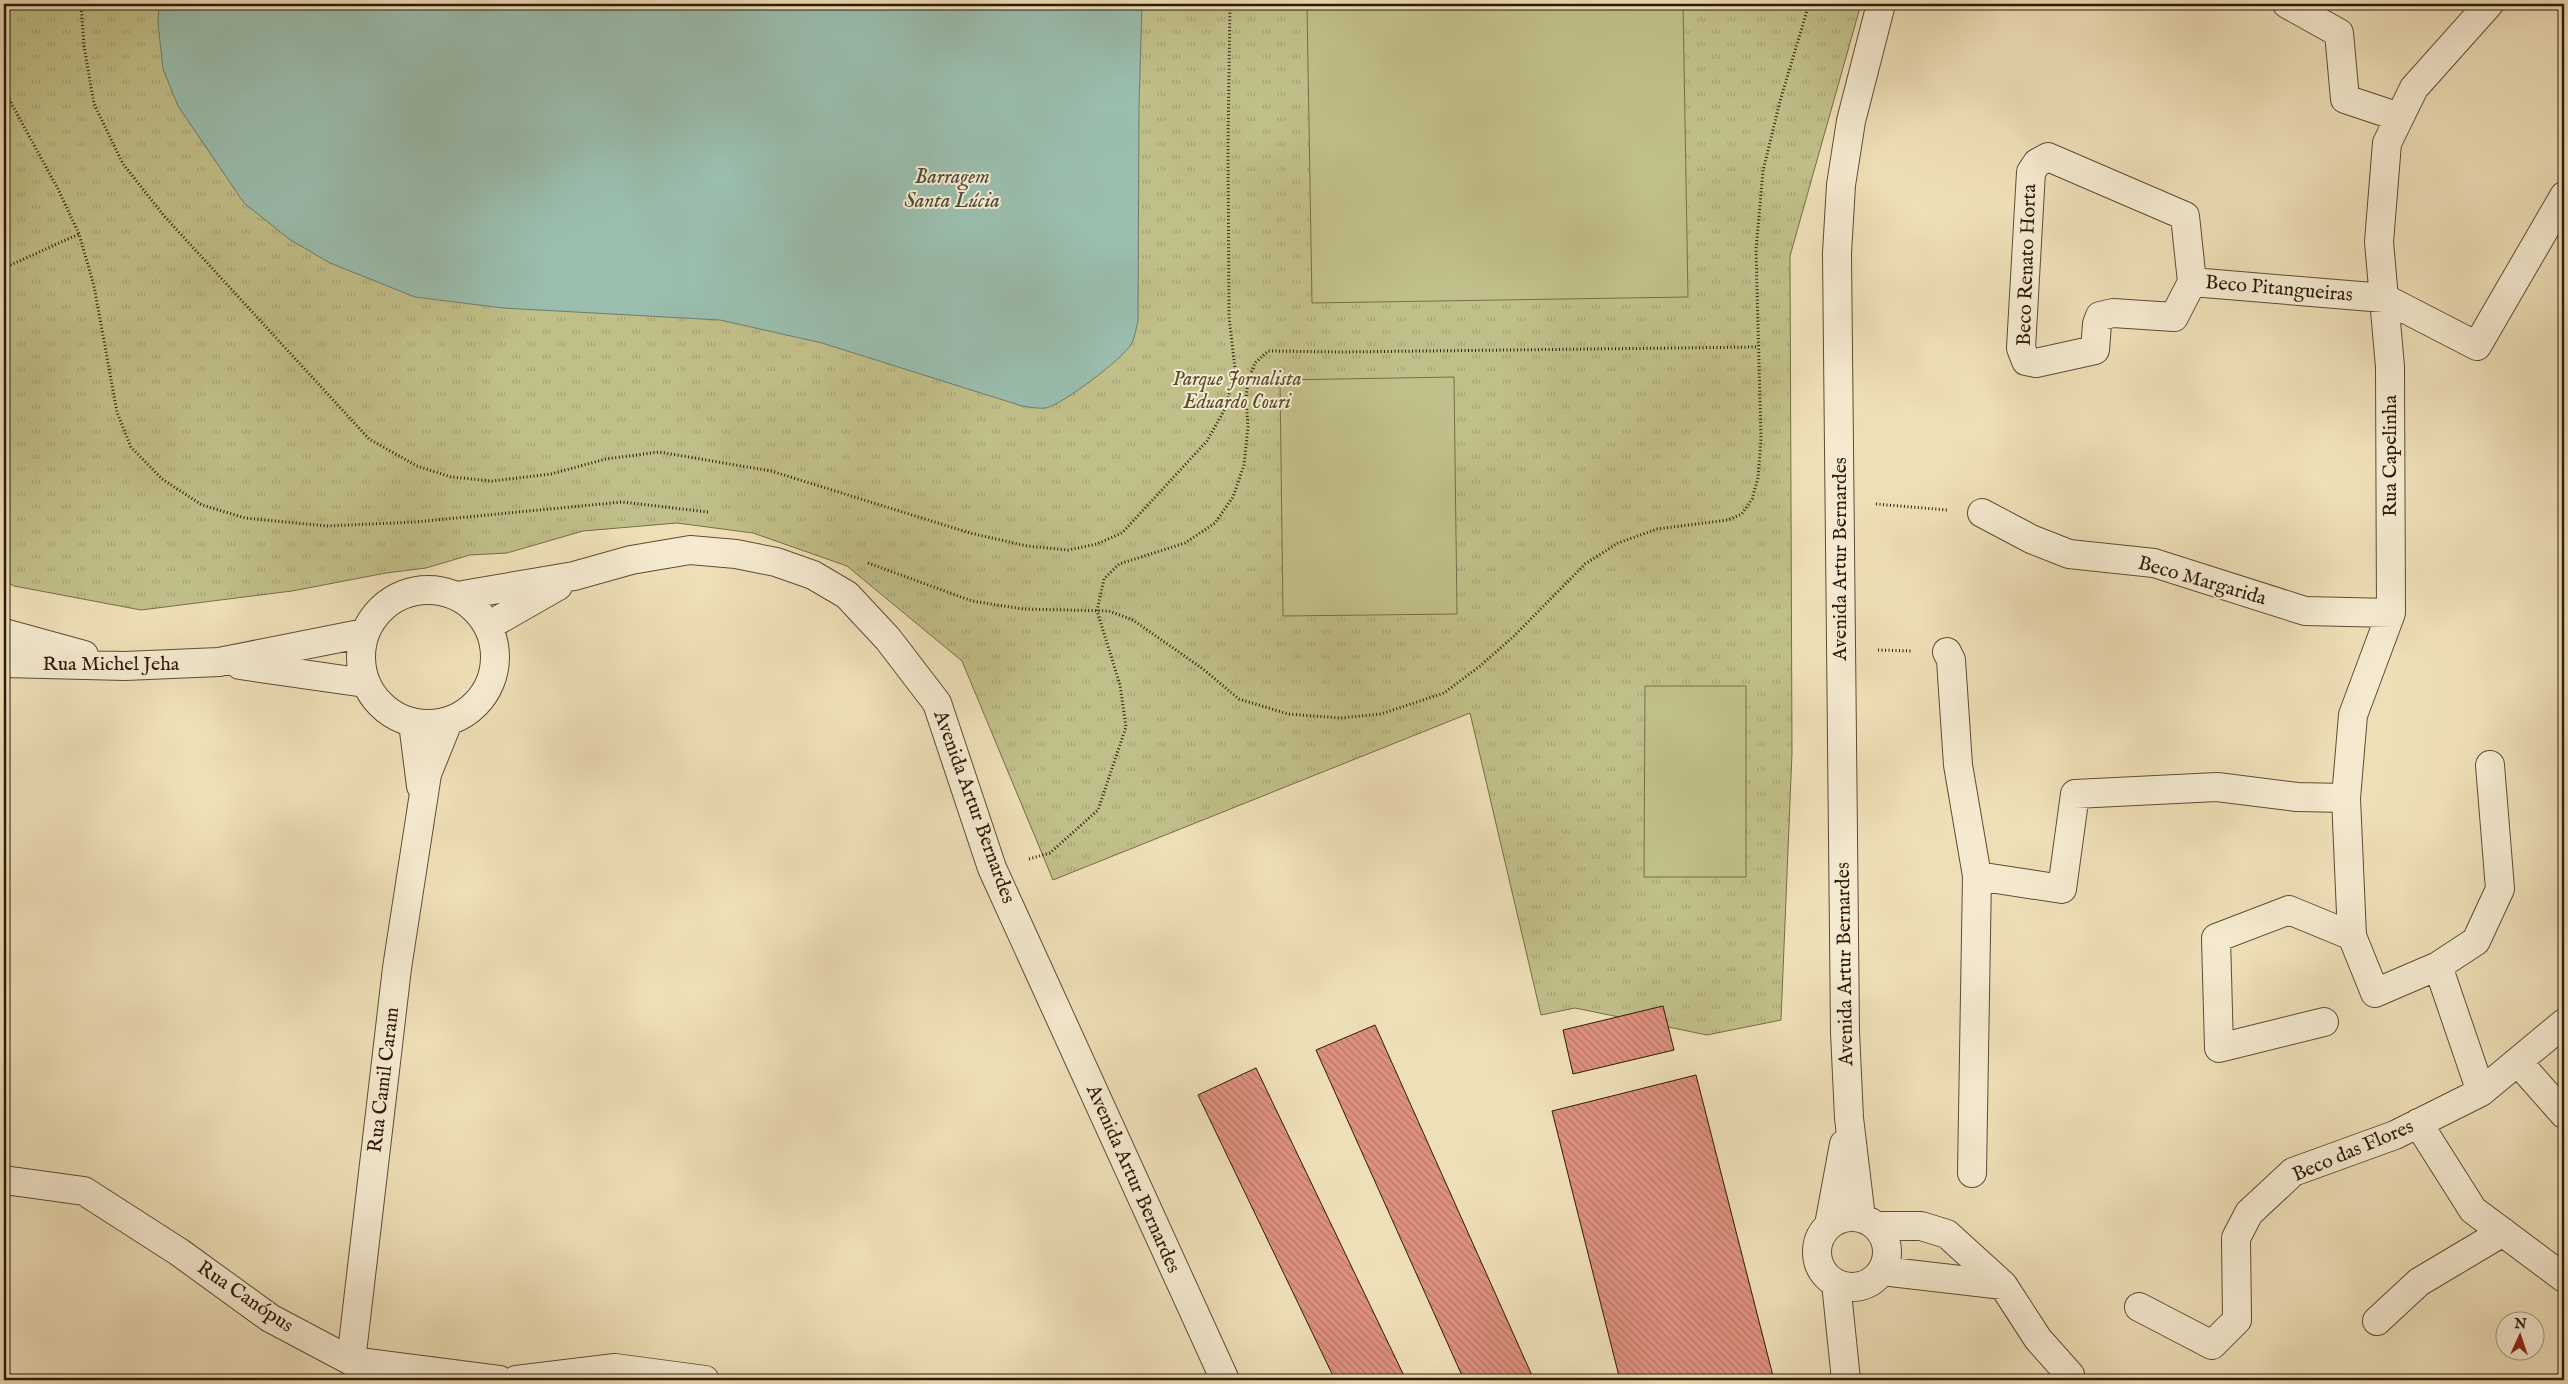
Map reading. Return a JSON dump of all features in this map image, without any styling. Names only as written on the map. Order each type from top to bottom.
[{"type":"street","name":"Avenida Artur Bernardes","points":[[1868,1222],[1849,1118],[1845,1032],[1836,253],[1841,185],[1852,121],[1881,4]]},
{"type":"street","points":[[2287,4],[2339,33],[2345,99],[2399,117]]},
{"type":"street","name":"Rua Capelinha","points":[[2438,966],[2375,993],[2352,936],[2346,798],[2353,716],[2391,613],[2390,367],[2379,242],[2386,143],[2414,88],[2489,4]]},
{"type":"street","name":"Beco Pitangueiras","points":[[2037,163],[2048,157],[2185,216],[2192,282],[2384,298]]},
{"type":"street","name":"Beco Renato Horta","points":[[2037,163],[2031,172],[2021,348],[2026,361],[2036,362],[2094,350],[2097,324],[2100,316],[2112,314],[2174,317],[2192,282]]},
{"type":"street","points":[[2384,298],[2477,346],[2564,196]]},
{"type":"street","name":"Beco Margarida","points":[[1982,513],[2031,539],[2069,554],[2154,563],[2305,611],[2391,613]]},
{"type":"street","name":"Avenida Artur Bernardes","points":[[457,596],[574,576],[631,560],[690,550],[736,554],[776,562],[813,575],[847,595],[888,639],[937,703],[992,868],[1225,1380]]},
{"type":"street","name":"Avenida Artur Bernardes","points":[[488,626],[574,576]]},
{"type":"street","points":[[414,590],[436,590],[457,596],[475,608],[488,626],[495,644],[496,664],[491,683],[480,700],[466,714],[448,722],[431,724],[413,723],[393,715],[377,701],[365,683],[360,658],[364,633],[381,609],[392,599],[414,590]]},
{"type":"street","points":[[4,633],[124,666]]},
{"type":"street","name":"Rua Michel Jeha","points":[[4,663],[124,666],[219,662],[364,633]]},
{"type":"street","points":[[1948,652],[1951,660],[1958,765],[1977,876],[1972,1173]]},
{"type":"street","name":"Rua Michel Jeha","points":[[219,662],[365,683]]},
{"type":"street","name":"Rua Camil Caram","points":[[351,1361],[397,968],[427,774],[448,722]]},
{"type":"street","name":"Rua Camil Caram","points":[[413,723],[423,800]]},
{"type":"street","points":[[2481,1092],[2438,966],[2476,941],[2500,889],[2490,765]]},
{"type":"street","points":[[1977,876],[2062,889],[2075,794],[2217,787],[2297,798],[2346,798]]},
{"type":"street","points":[[2324,1022],[2219,1048],[2216,938],[2290,910],[2352,936]]},
{"type":"street","name":"Beco das Flores","points":[[2139,1307],[2212,1345],[2237,1320],[2236,1238],[2250,1213],[2293,1172],[2396,1135],[2481,1092],[2564,1023]]},
{"type":"street","points":[[2518,1062],[2564,1114]]},
{"type":"street","name":"Avenida Artur Bernardes","points":[[1829,1225],[1849,1118]]},
{"type":"street","points":[[2418,1123],[2473,1210],[2564,1278]]},
{"type":"street","name":"Rua Canópus","points":[[4,1180],[84,1191],[180,1252],[270,1318],[351,1361],[499,1380]]},
{"type":"street","points":[[1868,1222],[1885,1240],[1888,1256],[1882,1271],[1872,1281],[1848,1285],[1823,1272],[1817,1256],[1820,1239],[1829,1225],[1844,1218],[1921,1226],[1947,1234],[2003,1285],[2038,1339],[2070,1375],[2070,1380]]},
{"type":"street","points":[[2377,1321],[2419,1282],[2503,1232]]},
{"type":"street","points":[[1882,1271],[2003,1285]]},
{"type":"street","points":[[1846,1380],[1848,1285]]},
{"type":"street","points":[[1848,1285],[1855,1380]]},
{"type":"street","points":[[516,1380],[615,1368],[705,1380]]},
{"type":"path","points":[[81,4],[84,46],[94,104],[123,164],[165,217],[369,439],[418,466],[451,477],[492,481],[551,474],[606,459],[658,452],[771,471],[970,532],[1027,546],[1068,550],[1097,544],[1122,533],[1207,441],[1226,407],[1235,369],[1229,317],[1228,145],[1230,4]]},
{"type":"path","points":[[863,561],[972,601],[1023,609],[1110,611],[1133,620],[1203,669],[1239,699],[1288,714],[1340,718],[1380,714],[1444,693],[1480,666],[1514,636],[1585,564],[1618,543],[1657,529],[1728,520],[1742,514],[1752,499],[1758,478],[1760,439],[1756,250],[1763,171],[1780,101],[1809,4]]},
{"type":"path","points":[[4,90],[58,189],[79,234],[94,286],[117,412],[131,447],[162,479],[202,505],[245,518],[327,526],[415,522],[622,502],[712,513]]},
{"type":"path","points":[[4,268],[79,234]]},
{"type":"path","points":[[992,868],[1050,853],[1098,810],[1126,727],[1120,685],[1098,611],[1104,579],[1119,564],[1185,543],[1215,523],[1233,497],[1244,465],[1248,427],[1246,397],[1248,381],[1255,363],[1268,351],[1341,352],[1758,347]]},
{"type":"path","points":[[1840,501],[1982,513]]},
{"type":"path","points":[[1840,648],[1948,652]]},
{"type":"green space","name":"Parque Jornalista Eduardo Couri","points":[[4,4],[1861,4],[1790,256],[1792,753],[1781,1020],[1707,1035],[1575,1008],[1541,1015],[1470,713],[1053,880],[962,661],[847,566],[753,533],[677,523],[583,531],[507,553],[470,555],[426,568],[386,573],[292,591],[141,610],[14,586],[4,580]]},
{"type":"green space","points":[[1307,4],[1683,4],[1688,297],[1312,303]]},
{"type":"green space","points":[[1454,377],[1457,614],[1283,616],[1280,380]]},
{"type":"green space","points":[[1645,686],[1746,686],[1746,877],[1644,877]]},
{"type":"water","name":"Barragem Santa Lúcia","points":[[159,4],[1142,4],[1139,106],[1138,321],[1133,341],[1105,370],[1078,390],[1054,405],[1046,408],[1037,408],[1022,406],[822,343],[720,320],[503,308],[415,297],[330,263],[289,239],[244,203],[178,106],[163,69],[158,23]]},
{"type":"building","points":[[1663,1006],[1674,1050],[1573,1074],[1563,1030]]},
{"type":"building","points":[[1375,1025],[1534,1380],[1464,1380],[1316,1050]]},
{"type":"building","points":[[1256,1068],[1406,1380],[1335,1380],[1198,1095]]},
{"type":"building","points":[[1696,1075],[1774,1380],[1620,1380],[1552,1111]]}]
